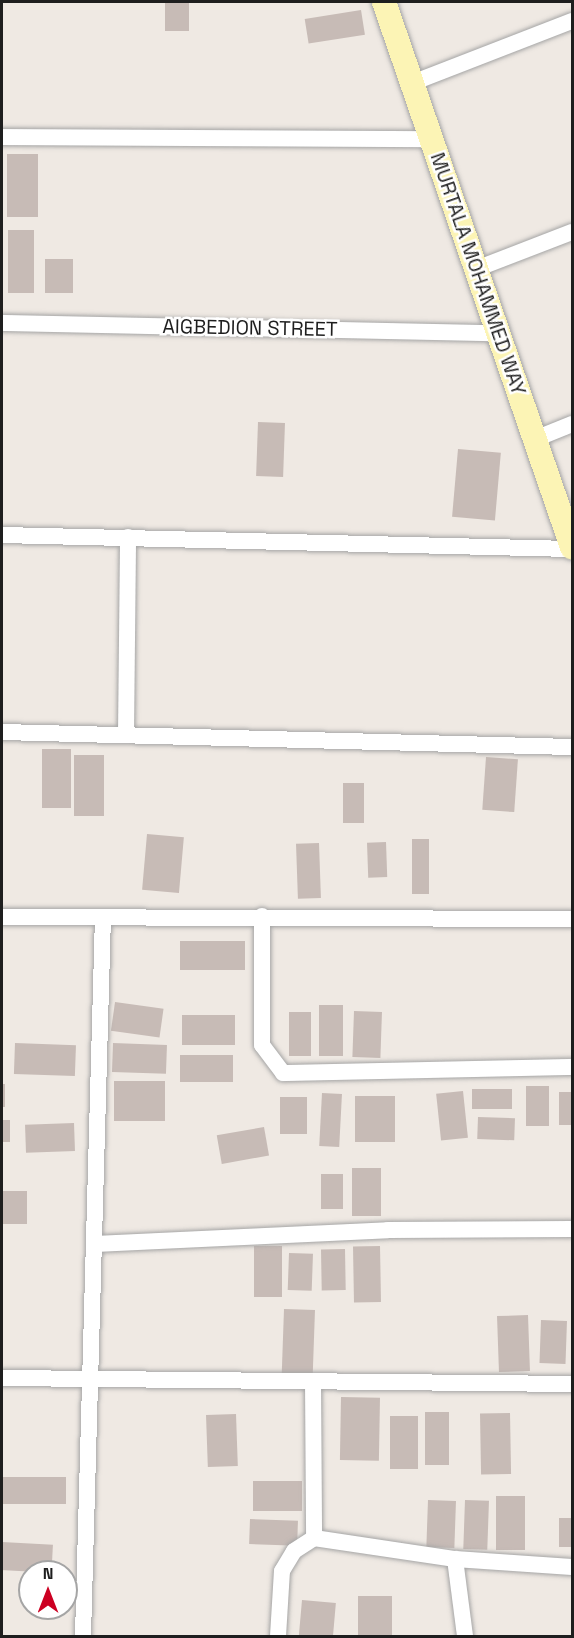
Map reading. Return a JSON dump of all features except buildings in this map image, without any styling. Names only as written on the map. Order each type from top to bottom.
[{"type":"street","name":"MURTALA MOHAMMED WAY","points":[[384,2],[573,548]]},
{"type":"street","points":[[412,83],[573,21]]},
{"type":"street","points":[[2,137],[431,139]]},
{"type":"street","points":[[476,269],[573,232]]},
{"type":"street","name":"AIGBEDION STREET","points":[[2,323],[498,333]]},
{"type":"street","points":[[535,439],[573,424]]},
{"type":"street","points":[[2,535],[573,548]]},
{"type":"street","points":[[126,735],[128,537]]},
{"type":"street","points":[[2,732],[573,747]]},
{"type":"street","points":[[262,916],[262,1046],[283,1073],[573,1067]]},
{"type":"street","points":[[2,917],[262,916],[573,919]]},
{"type":"street","points":[[83,1636],[103,917]]},
{"type":"street","points":[[95,1244],[388,1230],[573,1229]]},
{"type":"street","points":[[2,1378],[573,1384]]},
{"type":"street","points":[[313,1381],[314,1538]]},
{"type":"street","points":[[278,1636],[282,1570],[294,1551],[314,1538],[455,1559],[573,1567]]},
{"type":"street","points":[[455,1559],[465,1636]]}]
